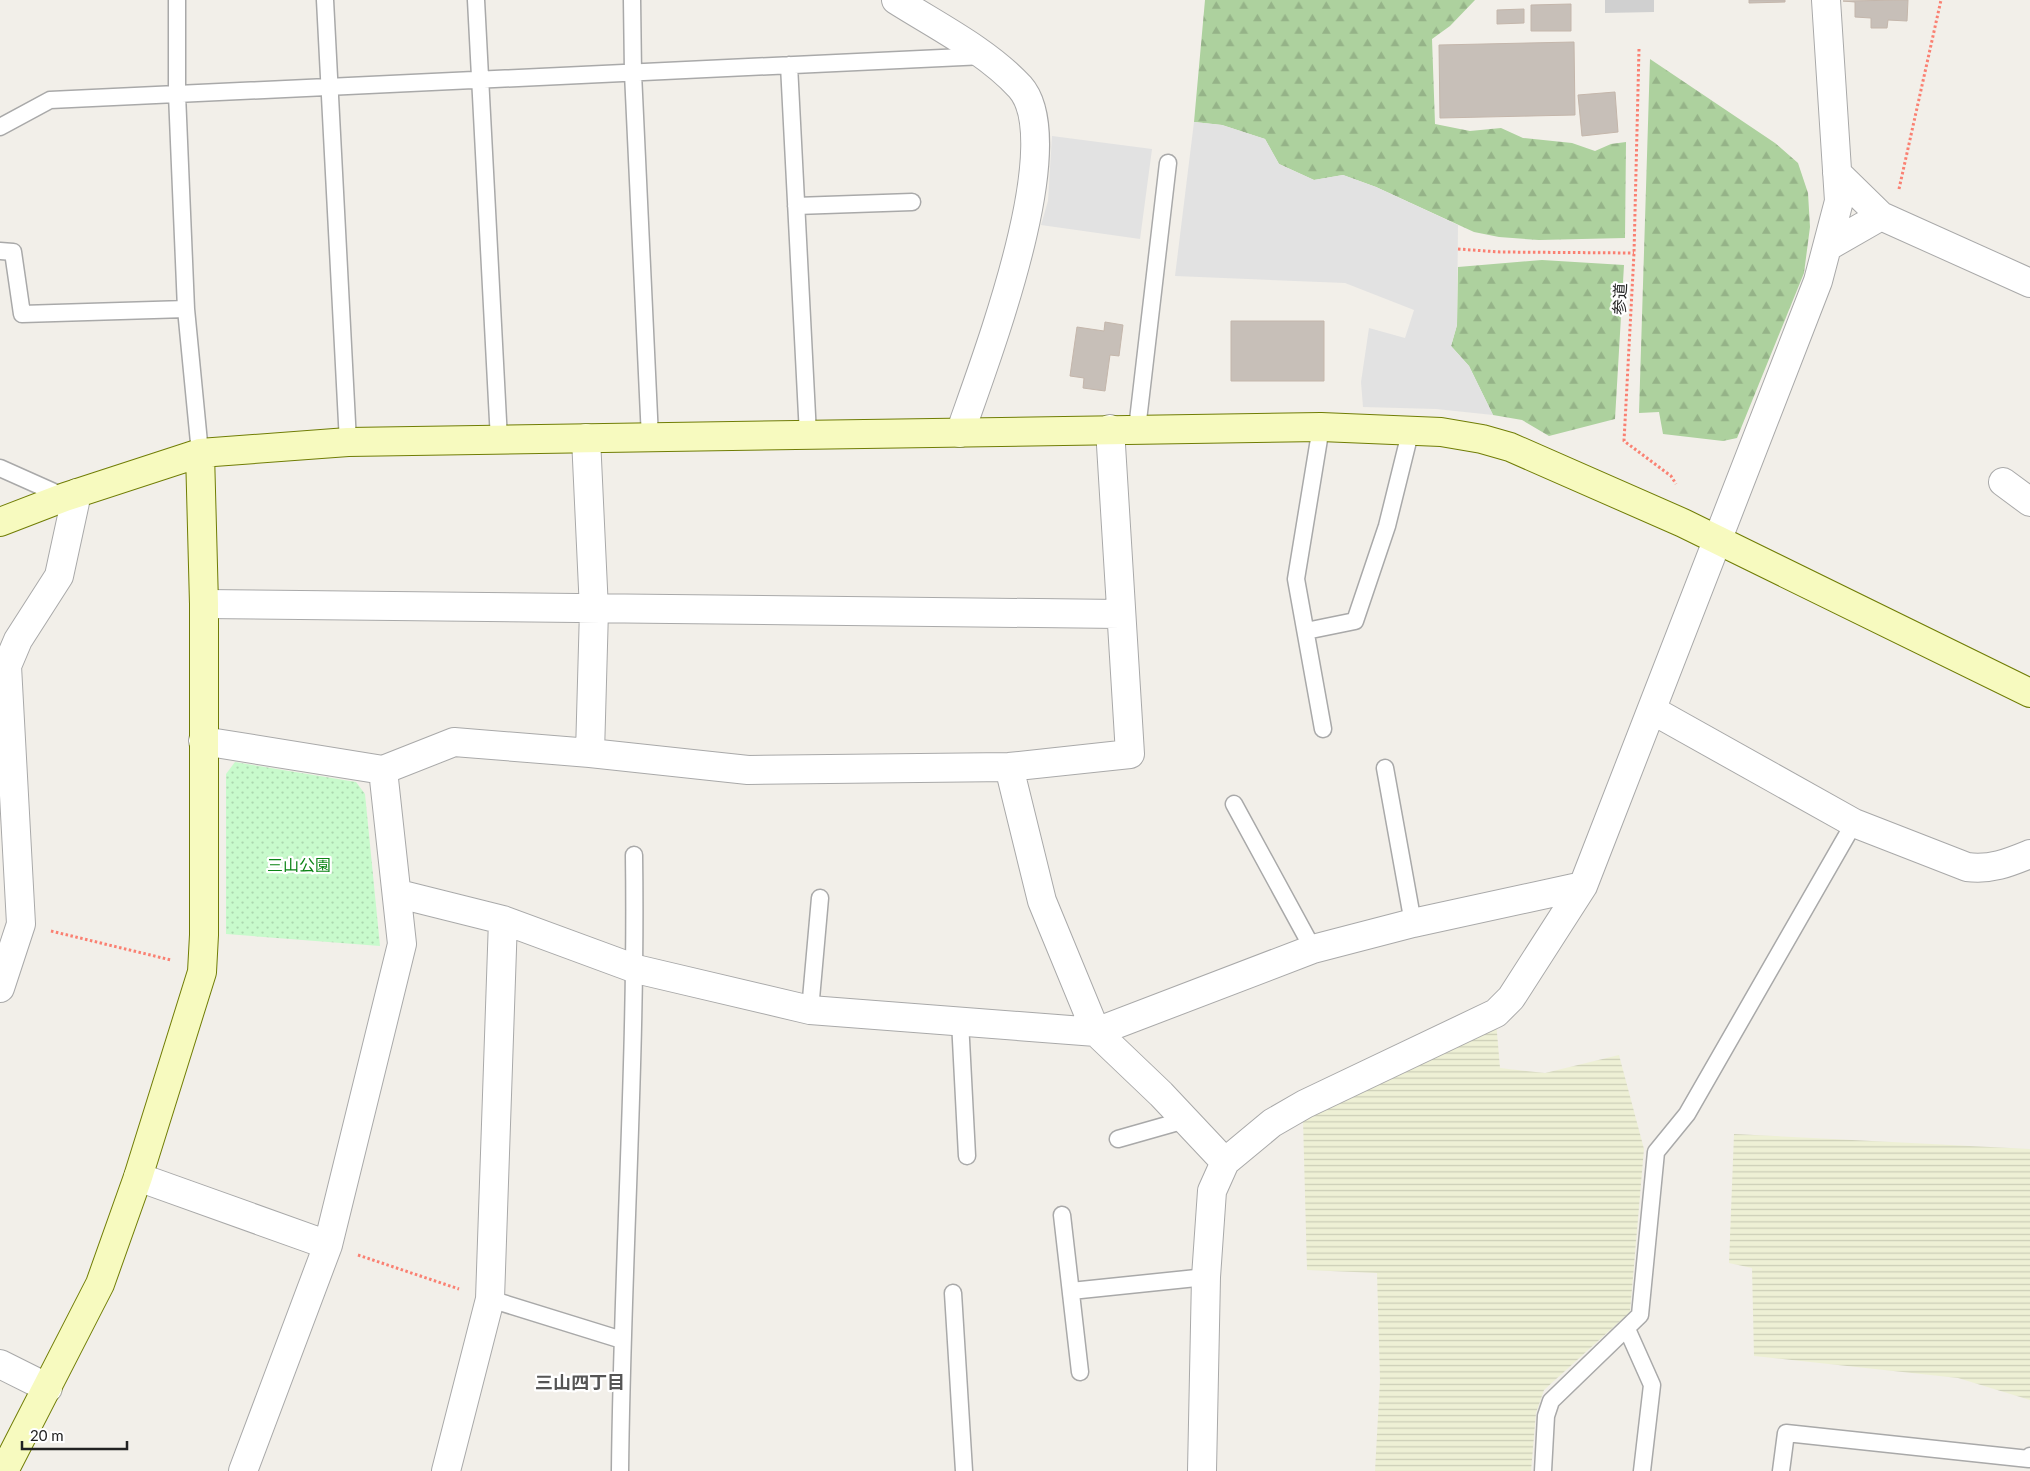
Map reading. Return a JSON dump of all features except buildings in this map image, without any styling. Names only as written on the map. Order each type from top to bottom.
[{"type":"street","points":[[896,0],[984,56],[1020,88],[1029,103],[1035,123],[1035,175],[1023,233],[998,322],[960,433]]},
{"type":"street","points":[[1202,1471],[1206,1278],[1212,1191],[1225,1162],[1272,1124],[1305,1104],[1496,1013],[1511,998],[1583,886],[1818,281],[1839,201],[1826,0]]},
{"type":"street","points":[[1837,173],[1886,219],[2030,283]]},
{"type":"street","points":[[1827,247],[1886,219]]},
{"type":"street","points":[[0,522],[71,495],[200,453],[348,442],[1110,429],[1321,427],[1410,429],[1482,439],[1510,446],[1684,523],[2030,693]]},
{"type":"street","points":[[203,741],[383,770],[454,742],[590,753],[748,770],[1009,767],[1130,754],[1110,429]]},
{"type":"street","points":[[586,438],[594,610],[590,753]]},
{"type":"street","points":[[4,1462],[48,1388],[100,1284],[138,1177],[202,972],[204,935],[204,604],[200,453]]},
{"type":"street","points":[[2002,482],[2030,502]]},
{"type":"street","points":[[0,988],[21,924],[8,666],[9,642],[59,576],[71,495]]},
{"type":"street","points":[[204,604],[594,610],[1120,614]]},
{"type":"street","points":[[1652,710],[1854,823],[1967,867],[1985,869],[2001,866],[2030,854]]},
{"type":"street","points":[[1009,767],[1042,901],[1096,1032],[1225,1162]]},
{"type":"street","points":[[243,1471],[328,1245],[402,944],[399,894],[383,770]]},
{"type":"street","points":[[399,894],[502,920],[636,969],[810,1010],[1096,1032],[1313,949],[1412,923],[1583,886]]},
{"type":"street","points":[[446,1471],[490,1299],[502,920]]},
{"type":"street","points":[[138,1177],[328,1245]]},
{"type":"street","points":[[0,1364],[48,1388]]},
{"type":"lane","points":[[177,0],[177,94],[186,309],[200,453]]},
{"type":"lane","points":[[326,0],[348,442]]},
{"type":"lane","points":[[476,0],[499,440]]},
{"type":"lane","points":[[632,0],[632,73],[650,438]]},
{"type":"lane","points":[[0,127],[6,122],[50,100],[984,56]]},
{"type":"lane","points":[[789,65],[808,435]]},
{"type":"lane","points":[[1137,429],[1168,163]]},
{"type":"lane","points":[[796,206],[912,202]]},
{"type":"lane","points":[[0,251],[13,252],[22,314],[186,309]]},
{"type":"lane","points":[[1321,427],[1296,579],[1324,730]]},
{"type":"lane","points":[[1306,631],[1355,621],[1387,526],[1410,429]]},
{"type":"lane","points":[[0,468],[71,495]]},
{"type":"lane","points":[[1385,768],[1412,923]]},
{"type":"lane","points":[[1234,804],[1313,949]]},
{"type":"lane","points":[[1542,1471],[1546,1416],[1551,1401],[1640,1315],[1656,1152],[1688,1114],[1854,823]]},
{"type":"lane","points":[[620,1471],[622,1340],[636,969],[634,855]]},
{"type":"lane","points":[[810,1010],[820,898]]},
{"type":"lane","points":[[960,1022],[967,1156]]},
{"type":"lane","points":[[1118,1139],[1185,1120]]},
{"type":"lane","points":[[1062,1215],[1080,1372]]},
{"type":"lane","points":[[1071,1291],[1206,1278]]},
{"type":"lane","points":[[953,1292],[964,1471]]},
{"type":"lane","points":[[490,1299],[622,1340]]},
{"type":"lane","points":[[1627,1329],[1652,1385],[1642,1471]]},
{"type":"lane","points":[[1781,1471],[1786,1432],[2029,1459],[2030,1456]]},
{"type":"path","points":[[1886,219],[1941,0]]},
{"type":"path","name":"参道","points":[[1639,49],[1634,253],[1624,442],[1671,476],[1679,489],[1684,523]]},
{"type":"path","points":[[1458,249],[1500,252],[1634,253]]},
{"type":"path","points":[[21,924],[174,961]]},
{"type":"path","points":[[328,1245],[490,1299]]},
{"type":"shaded area","points":[[1605,0],[1654,0],[1654,12],[1605,13]]},
{"type":"shaded area","points":[[1194,122],[1222,125],[1265,139],[1279,164],[1314,180],[1343,175],[1376,187],[1458,225],[1457,325],[1451,346],[1469,366],[1493,415],[1436,409],[1363,407],[1361,382],[1369,328],[1405,338],[1414,310],[1345,283],[1175,276]]},
{"type":"shaded area","points":[[1052,136],[1152,149],[1140,239],[1041,225],[1048,201]]},
{"type":"green space","points":[[1205,0],[1475,0],[1450,26],[1432,39],[1435,124],[1470,131],[1501,128],[1523,138],[1572,143],[1595,151],[1611,144],[1626,142],[1625,238],[1539,240],[1499,237],[1474,232],[1376,187],[1343,175],[1314,180],[1279,164],[1265,139],[1222,125],[1194,122]]},
{"type":"green space","points":[[1650,59],[1775,143],[1798,163],[1808,193],[1810,227],[1804,273],[1737,438],[1723,441],[1663,434],[1659,412],[1639,413]]},
{"type":"green space","points":[[1542,260],[1624,265],[1615,419],[1549,436],[1522,420],[1493,415],[1469,366],[1451,346],[1457,325],[1458,267]]},
{"type":"green space","name":"三山公園","points":[[235,762],[356,782],[365,794],[380,946],[226,934],[226,774]]},
{"type":"green space","points":[[1496,1021],[1500,1068],[1545,1073],[1619,1055],[1644,1149],[1630,1312],[1544,1390],[1536,1413],[1531,1471],[1375,1471],[1380,1380],[1377,1273],[1307,1270],[1303,1119]]},
{"type":"green space","points":[[1734,1134],[2030,1149],[2030,1400],[1958,1378],[1754,1356],[1752,1268],[1729,1263]]},
{"type":"district","name":"三山四丁目","points":[[580,1382]]}]
